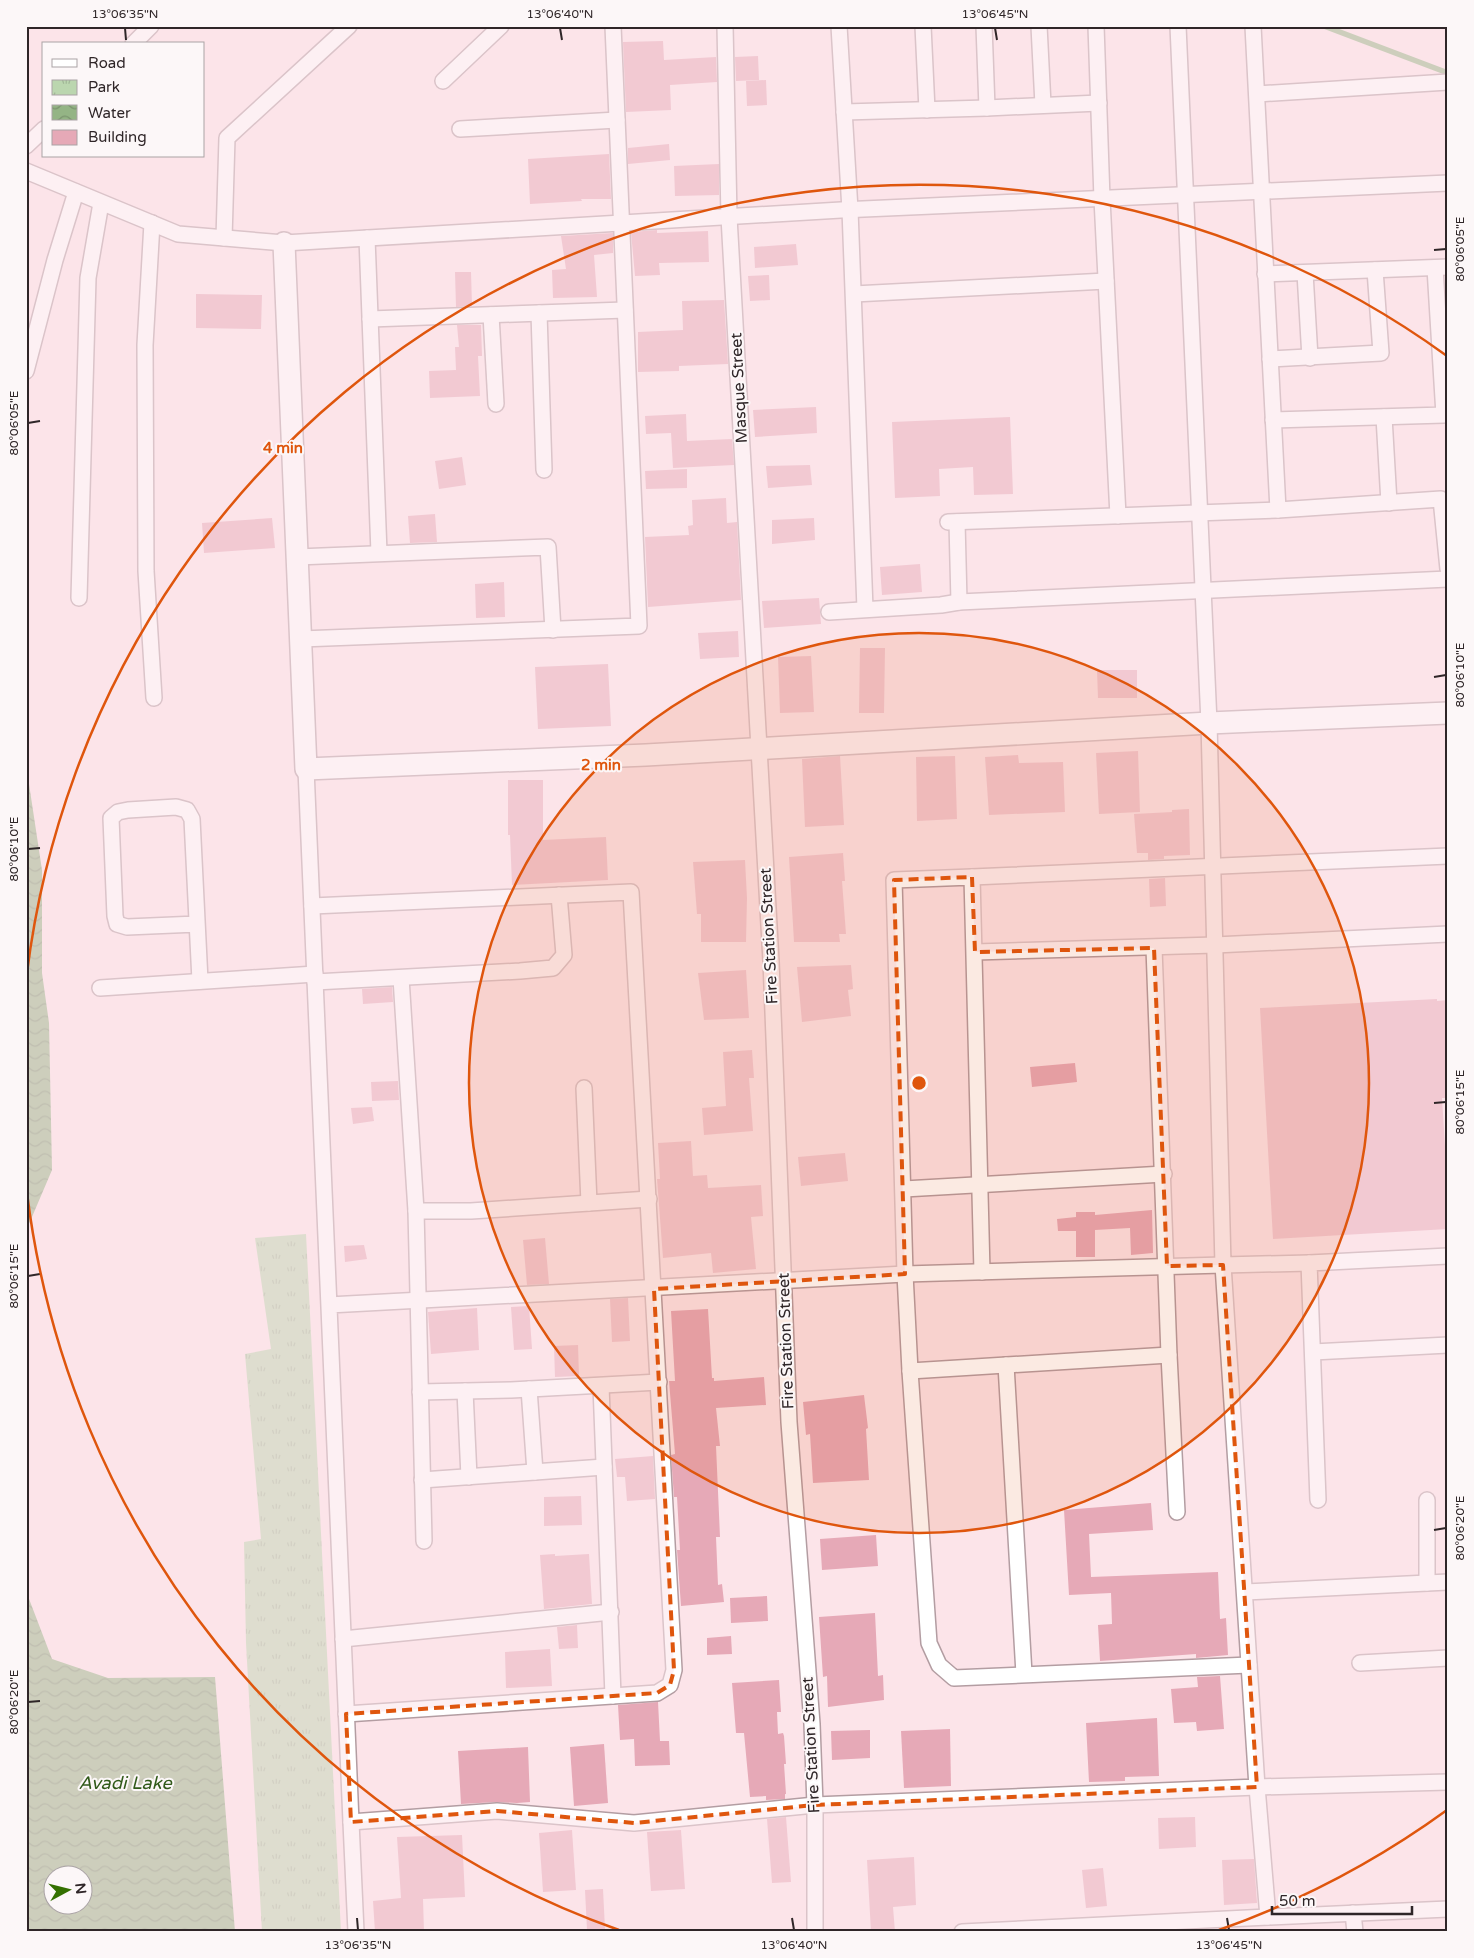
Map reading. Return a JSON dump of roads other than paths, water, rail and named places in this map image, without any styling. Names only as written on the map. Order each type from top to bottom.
[{"type":"street","points":[[135,42],[151,26]]},
{"type":"street","points":[[224,238],[227,138],[349,26]]},
{"type":"street","points":[[443,80],[501,26]]},
{"type":"street","points":[[301,639],[639,626],[613,26]]},
{"type":"street","name":"Masque Street","points":[[725,26],[729,217],[759,749]]},
{"type":"street","points":[[839,26],[854,294],[865,609]]},
{"type":"street","points":[[923,26],[927,110]]},
{"type":"street","points":[[984,26],[987,108]]},
{"type":"street","points":[[1039,26],[1043,105]]},
{"type":"street","points":[[1096,26],[1102,199],[1118,516]]},
{"type":"street","points":[[1178,26],[1209,723],[1224,1265],[1257,1788],[1268,1917]]},
{"type":"street","points":[[1253,26],[1278,510]]},
{"type":"street","points":[[1257,94],[1448,82]]},
{"type":"street","points":[[844,112],[1099,103]]},
{"type":"street","points":[[460,129],[617,120]]},
{"type":"street","points":[[26,146],[42,131]]},
{"type":"street","points":[[26,171],[178,234],[284,243],[850,210],[1448,183]]},
{"type":"street","points":[[26,371],[76,192]]},
{"type":"street","points":[[80,598],[88,278],[101,203]]},
{"type":"street","points":[[152,223],[145,345],[146,561],[154,698]]},
{"type":"street","points":[[367,238],[378,553]]},
{"type":"street","points":[[284,243],[356,1932]]},
{"type":"street","points":[[1265,274],[1442,268],[1444,415],[1273,420]]},
{"type":"street","points":[[1270,360],[1381,353],[1375,270]]},
{"type":"street","points":[[1305,273],[1310,358]]},
{"type":"street","points":[[854,294],[1106,281]]},
{"type":"street","points":[[370,319],[625,310]]},
{"type":"street","points":[[539,313],[544,470]]},
{"type":"street","points":[[491,315],[496,404]]},
{"type":"street","points":[[1384,417],[1389,503]]},
{"type":"street","points":[[959,602],[953,522],[1200,514],[1441,499],[1448,568]]},
{"type":"street","points":[[298,556],[548,547],[553,630]]},
{"type":"street","points":[[829,612],[959,602],[1448,579]]},
{"type":"street","points":[[306,770],[759,749],[1209,723],[1448,714]]},
{"type":"street","name":"Fire Station Street","points":[[759,749],[771,961],[790,1422],[811,1714],[815,1806],[815,1932]]},
{"type":"street","points":[[197,924],[127,927],[117,924],[115,916],[111,818],[118,812],[176,807],[187,810],[192,819],[200,981]]},
{"type":"street","points":[[1249,1665],[954,1678],[939,1665],[929,1643],[905,1274],[894,880],[1448,856]]},
{"type":"street","points":[[972,877],[982,1272]]},
{"type":"street","points":[[312,906],[631,892],[674,1670],[670,1685],[657,1693],[346,1714]]},
{"type":"street","points":[[100,988],[200,981],[401,978],[553,968],[564,955],[559,895]]},
{"type":"street","points":[[975,952],[1154,948],[1448,934]]},
{"type":"street","points":[[1154,948],[1164,1174],[1169,1355],[1177,1512]]},
{"type":"street","points":[[401,978],[416,1211],[424,1541]]},
{"type":"street","points":[[584,1088],[589,1203]]},
{"type":"street","points":[[904,1189],[1164,1174]]},
{"type":"street","points":[[416,1211],[470,1211],[649,1200]]},
{"type":"street","points":[[329,1305],[418,1302],[905,1274],[1310,1263],[1448,1256]]},
{"type":"street","points":[[1310,1263],[1318,1500]]},
{"type":"street","points":[[1313,1352],[1448,1345]]},
{"type":"street","points":[[910,1371],[1169,1355]]},
{"type":"street","points":[[1006,1365],[1024,1674]]},
{"type":"street","points":[[420,1392],[529,1390],[659,1382]]},
{"type":"street","points":[[601,1386],[611,1612],[612,1696]]},
{"type":"street","points":[[529,1390],[535,1472]]},
{"type":"street","points":[[465,1391],[469,1477]]},
{"type":"street","points":[[422,1480],[604,1467]]},
{"type":"street","points":[[1427,1500],[1427,1583]]},
{"type":"street","points":[[1244,1592],[1448,1582]]},
{"type":"street","points":[[343,1639],[611,1612]]},
{"type":"street","points":[[1360,1663],[1448,1658]]},
{"type":"street","points":[[351,1822],[497,1811],[634,1822],[815,1806],[1448,1782]]},
{"type":"street","points":[[962,1932],[1237,1925],[1268,1917],[1448,1909]]},
{"type":"street","points":[[1353,1913],[1355,1932]]},
{"type":"water","points":[[26,745],[29,784],[42,870],[42,973],[49,1023],[52,1170],[26,1231]]},
{"type":"water","name":"Avadi Lake","points":[[26,1591],[52,1659],[108,1678],[215,1677],[235,1932],[26,1932]]},
{"type":"waterway","points":[[1324,26],[1448,73]]}]
